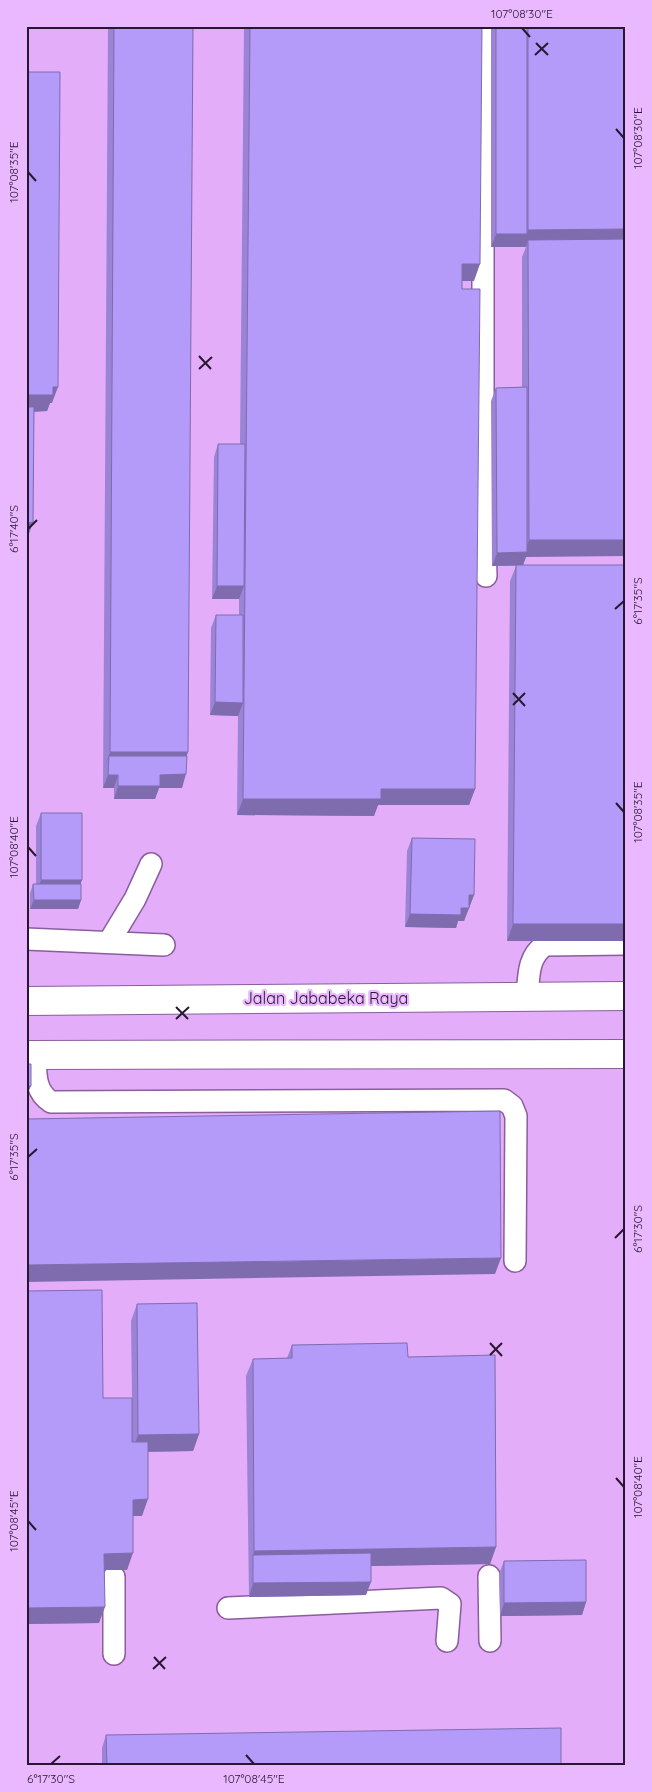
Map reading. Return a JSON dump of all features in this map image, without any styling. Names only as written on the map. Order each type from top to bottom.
[{"type":"main road","name":"Jalan Jababeka Raya","points":[[26,1001],[626,996]]},
{"type":"main road","points":[[30,1055],[626,1054]]},
{"type":"lane","points":[[483,26],[483,481],[486,576]]},
{"type":"lane","points":[[109,942],[130,907],[151,864]]},
{"type":"lane","points":[[26,939],[164,945]]},
{"type":"lane","points":[[527,997],[531,962],[537,950],[545,945],[626,944]]},
{"type":"lane","points":[[30,1055],[37,1086],[41,1094],[51,1102],[504,1100],[512,1106],[516,1116],[515,1261]]},
{"type":"lane","points":[[489,1576],[490,1641]]},
{"type":"lane","points":[[114,1577],[114,1654]]},
{"type":"lane","points":[[228,1608],[441,1598],[450,1604],[447,1641]]},
{"type":"shaded area","points":[[26,26],[626,26],[626,1766],[26,1766]]},
{"type":"building","points":[[114,26],[193,26],[188,752],[110,752]]},
{"type":"building","points":[[250,26],[482,26],[480,264],[462,264],[462,289],[480,289],[475,789],[381,789],[381,799],[243,799]]},
{"type":"building","points":[[496,26],[527,26],[527,234],[496,234]]},
{"type":"building","points":[[528,26],[626,26],[626,229],[528,230]]},
{"type":"building","points":[[26,72],[60,72],[58,387],[53,387],[53,395],[28,395],[28,387],[26,387]]},
{"type":"building","points":[[626,239],[626,540],[529,540],[528,240]]},
{"type":"building","points":[[527,387],[527,552],[497,553],[496,388]]},
{"type":"building","points":[[26,407],[34,407],[33,522],[27,523],[26,614]]},
{"type":"building","points":[[218,444],[245,444],[244,586],[217,586]]},
{"type":"building","points":[[516,565],[626,565],[626,924],[513,924]]},
{"type":"building","points":[[216,615],[243,615],[243,703],[215,702]]},
{"type":"building","points":[[109,756],[187,756],[186,774],[160,775],[160,786],[118,786],[118,775],[108,775]]},
{"type":"building","points":[[41,813],[82,813],[82,880],[41,880]]},
{"type":"building","points":[[412,838],[475,839],[474,895],[469,895],[469,908],[461,908],[461,915],[410,914]]},
{"type":"building","points":[[33,884],[81,884],[81,900],[34,900]]},
{"type":"building","points":[[26,1064],[31,1064],[31,1086],[26,1086]]},
{"type":"building","points":[[500,1111],[501,1258],[26,1265],[26,1119]]},
{"type":"building","points":[[102,1290],[103,1398],[132,1398],[132,1442],[148,1442],[148,1499],[133,1500],[133,1553],[104,1554],[105,1607],[26,1608],[26,1291]]},
{"type":"building","points":[[197,1303],[199,1434],[138,1435],[137,1304]]},
{"type":"building","points":[[407,1343],[408,1357],[495,1355],[496,1547],[254,1551],[253,1359],[292,1358],[292,1345]]},
{"type":"building","points":[[371,1553],[371,1582],[253,1583],[253,1555]]},
{"type":"building","points":[[586,1560],[586,1602],[504,1603],[504,1561]]},
{"type":"building","points":[[561,1728],[561,1766],[107,1766],[106,1735]]}]
